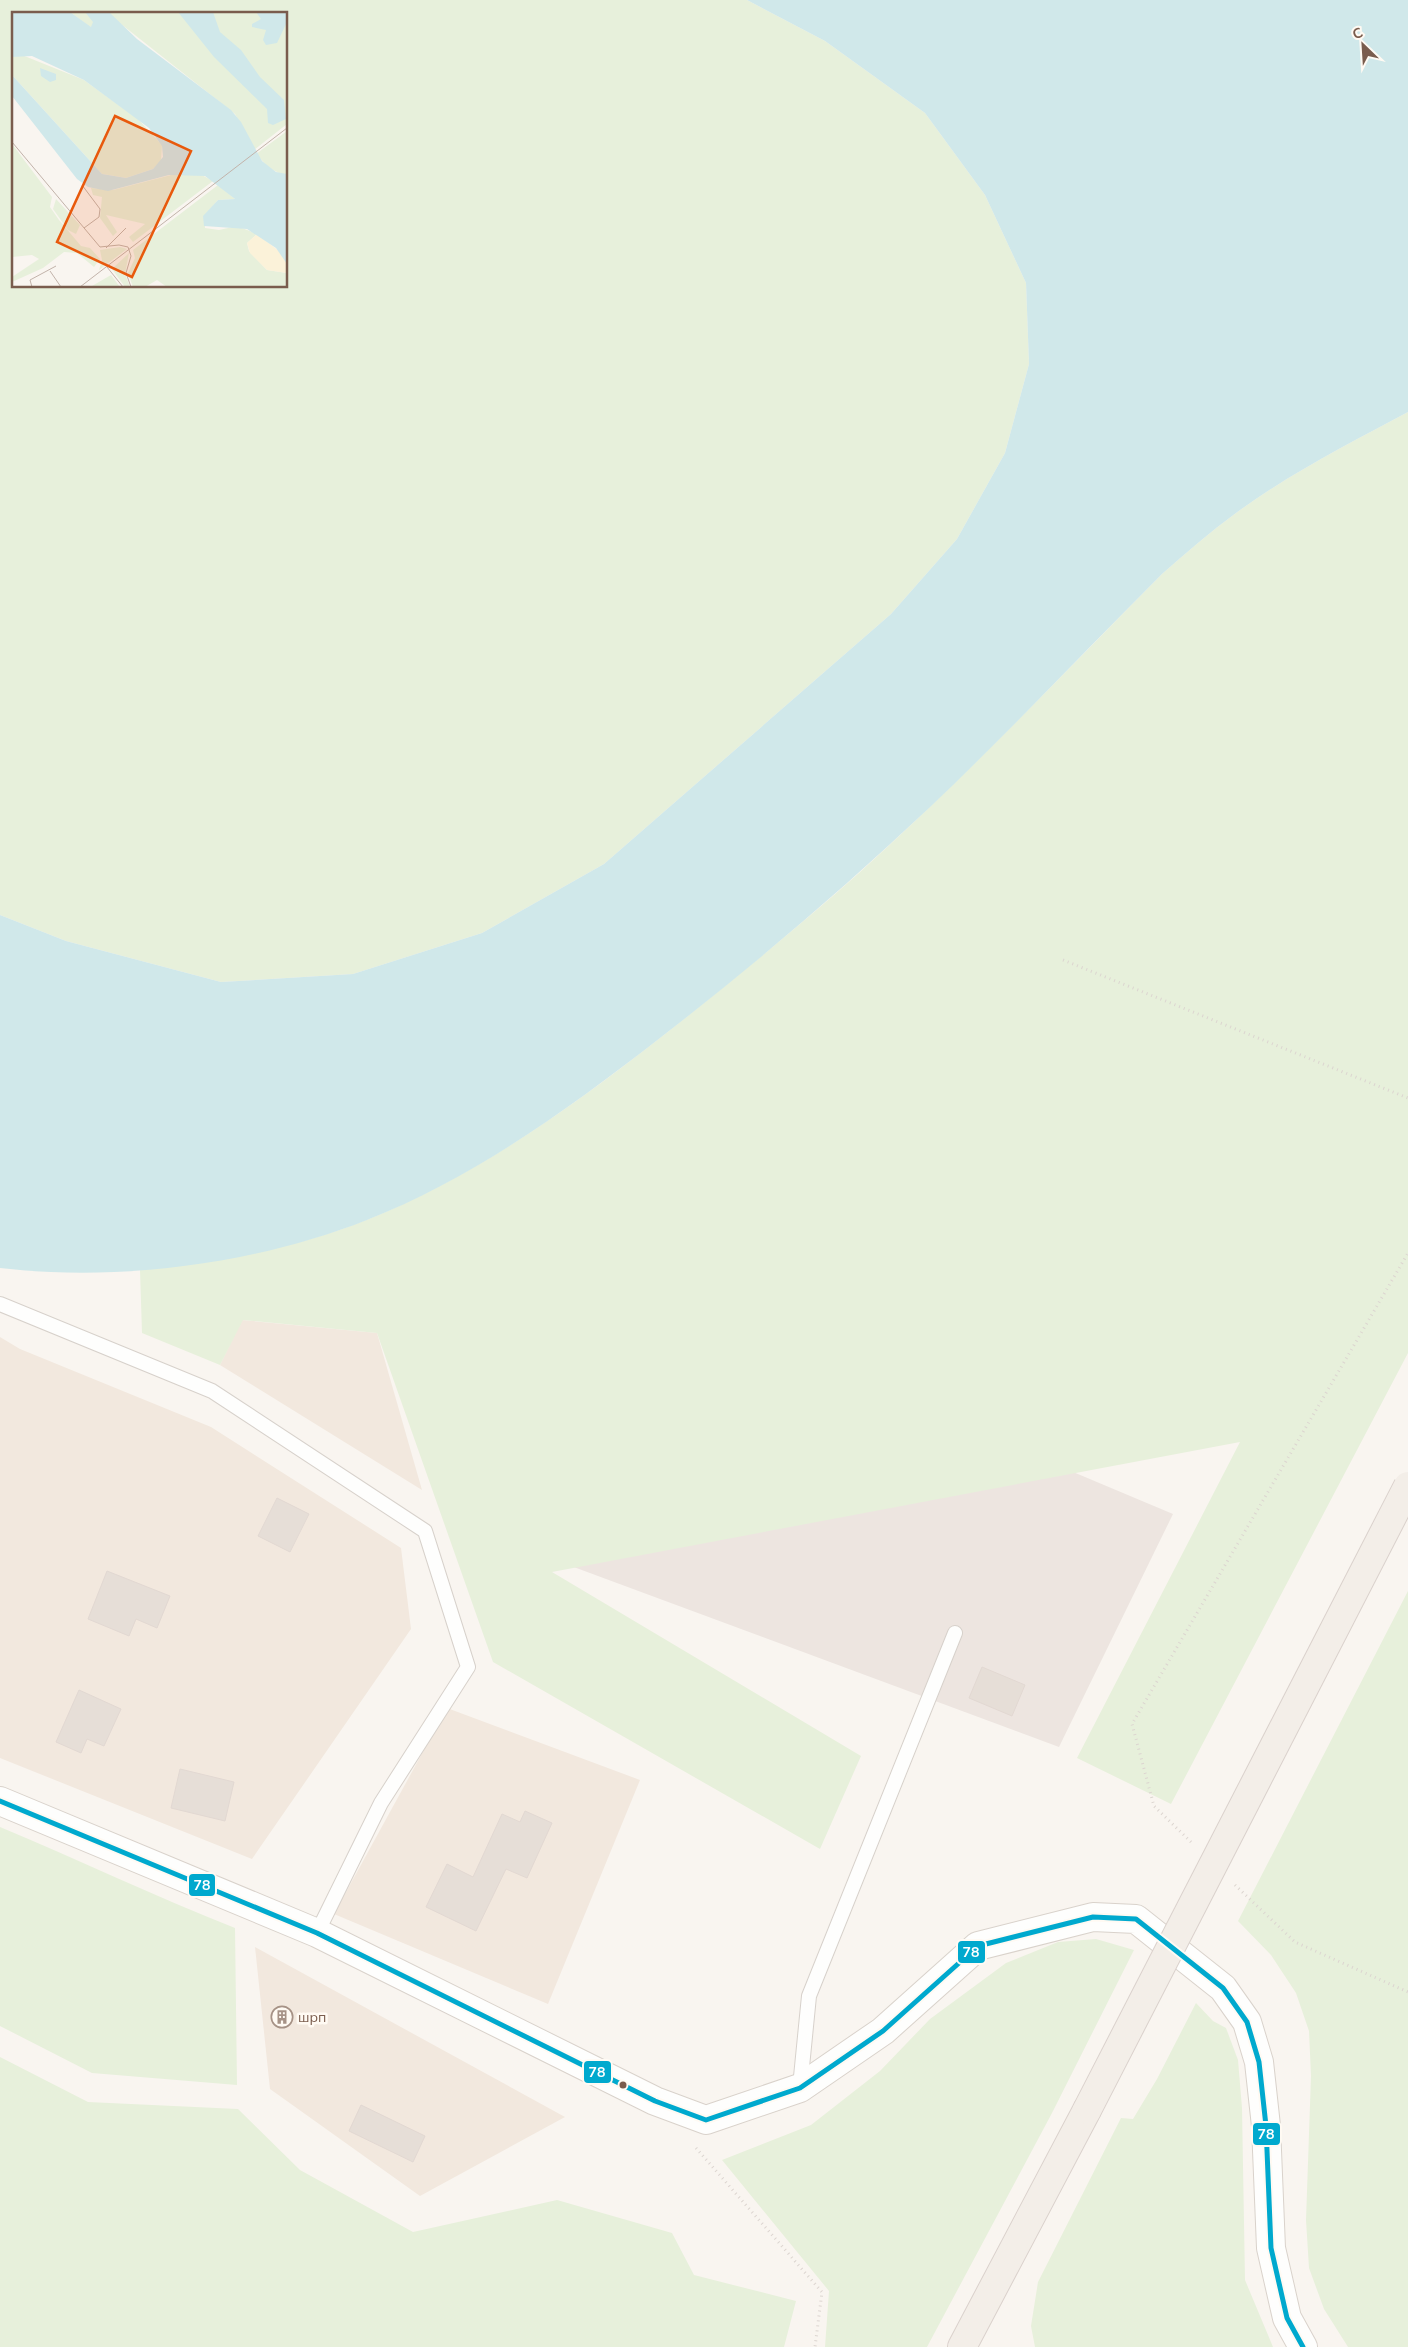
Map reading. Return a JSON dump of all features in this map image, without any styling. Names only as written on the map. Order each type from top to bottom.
[{"type":"main road","points":[[962,2347],[1087,2110],[1408,1486]]},
{"type":"street","points":[[0,1802],[317,1933],[655,2101],[706,2120],[800,2088],[884,2031],[978,1946],[1093,1917],[1136,1919],[1223,1988],[1247,2022],[1259,2062],[1264,2108],[1271,2248],[1287,2318],[1303,2347]]},
{"type":"lane","points":[[0,1304],[212,1391],[425,1531],[468,1668],[381,1803],[317,1933]]},
{"type":"lane","points":[[800,2088],[809,1996],[956,1634]]},
{"type":"path","points":[[1064,960],[1408,1098]]},
{"type":"path","points":[[1196,1847],[1154,1806],[1132,1724],[1408,1253]]},
{"type":"path","points":[[1231,1881],[1295,1942],[1408,1992]]},
{"type":"path","points":[[693,2145],[822,2292],[815,2347]]},
{"type":"shaded area","points":[[693,1312],[1173,1514],[1059,1747],[571,1566]]},
{"type":"shaded area","points":[[242,1320],[377,1333],[422,1490],[220,1365]]},
{"type":"shaded area","points":[[0,1337],[20,1349],[211,1427],[401,1548],[411,1629],[252,1859],[0,1758]]},
{"type":"shaded area","points":[[447,1708],[640,1780],[548,2004],[334,1914]]},
{"type":"shaded area","points":[[255,1947],[565,2117],[420,2196],[270,2089]]},
{"type":"green space","points":[[0,0],[747,0],[825,41],[925,113],[985,195],[1026,283],[1029,364],[1005,453],[957,539],[891,614],[604,864],[482,933],[353,974],[221,982],[66,941],[0,915]]},
{"type":"green space","points":[[1408,412],[1408,1353],[1171,1804],[1077,1758],[1240,1442],[552,1572],[861,1756],[820,1849],[493,1662],[377,1333],[243,1320],[220,1365],[142,1333],[140,1270],[198,1263],[285,1246],[369,1219],[413,1200],[455,1178],[536,1129],[575,1102],[689,1015],[859,873],[975,763],[1162,574],[1198,543],[1236,513],[1277,485],[1320,459]]},
{"type":"green space","points":[[1408,1591],[1408,2347],[1348,2347],[1324,2309],[1309,2268],[1306,2220],[1311,2076],[1309,2031],[1296,1993],[1271,1955],[1238,1921]]},
{"type":"green space","points":[[0,1827],[235,1928],[237,2085],[92,2073],[0,2026]]},
{"type":"green space","points":[[1096,1939],[1134,1950],[1052,2113],[927,2347],[825,2347],[829,2291],[722,2160],[811,2125],[880,2071],[930,2019],[1006,1963],[1058,1942]]},
{"type":"green space","points":[[1196,2003],[1213,2021],[1226,2028],[1238,2060],[1242,2108],[1245,2280],[1273,2347],[1035,2347],[1031,2326],[1038,2282],[1121,2118],[1133,2119],[1157,2079]]},
{"type":"green space","points":[[0,2057],[88,2102],[238,2109],[300,2170],[413,2232],[557,2200],[672,2233],[694,2275],[796,2301],[784,2347],[0,2347]]},
{"type":"water","points":[[747,0],[1408,0],[1408,412],[1320,459],[1277,485],[1207,535],[1162,574],[1017,722],[928,809],[830,898],[695,1011],[591,1090],[520,1140],[445,1184],[407,1203],[367,1220],[279,1248],[186,1266],[139,1271],[92,1273],[0,1268],[0,915],[66,941],[221,982],[353,974],[482,933],[604,864],[891,614],[957,539],[1005,453],[1029,364],[1026,283],[985,195],[925,113],[825,41]]},
{"type":"building","points":[[277,1498],[309,1514],[290,1552],[258,1536]]},
{"type":"building","points":[[107,1571],[170,1596],[157,1628],[136,1619],[129,1636],[88,1619]]},
{"type":"building","points":[[982,1667],[1025,1685],[1012,1716],[969,1698]]},
{"type":"building","points":[[79,1690],[121,1709],[104,1746],[87,1739],[81,1753],[56,1742]]},
{"type":"building","points":[[180,1769],[234,1782],[225,1821],[171,1808]]},
{"type":"building","points":[[525,1811],[552,1823],[527,1878],[506,1869],[476,1931],[426,1907],[447,1864],[473,1877],[502,1814],[520,1822]]},
{"type":"building","points":[[361,2105],[425,2136],[413,2162],[349,2131]]},
{"type":"transit line","name":"78","points":[[0,1801],[317,1933],[655,2101],[706,2120],[800,2088],[883,2031],[978,1946],[1093,1917],[1136,1919],[1223,1988],[1247,2022],[1259,2062],[1266,2126],[1271,2248],[1287,2318],[1303,2347]]},
{"type":"place","name":"шрп","points":[[282,2017]]}]
